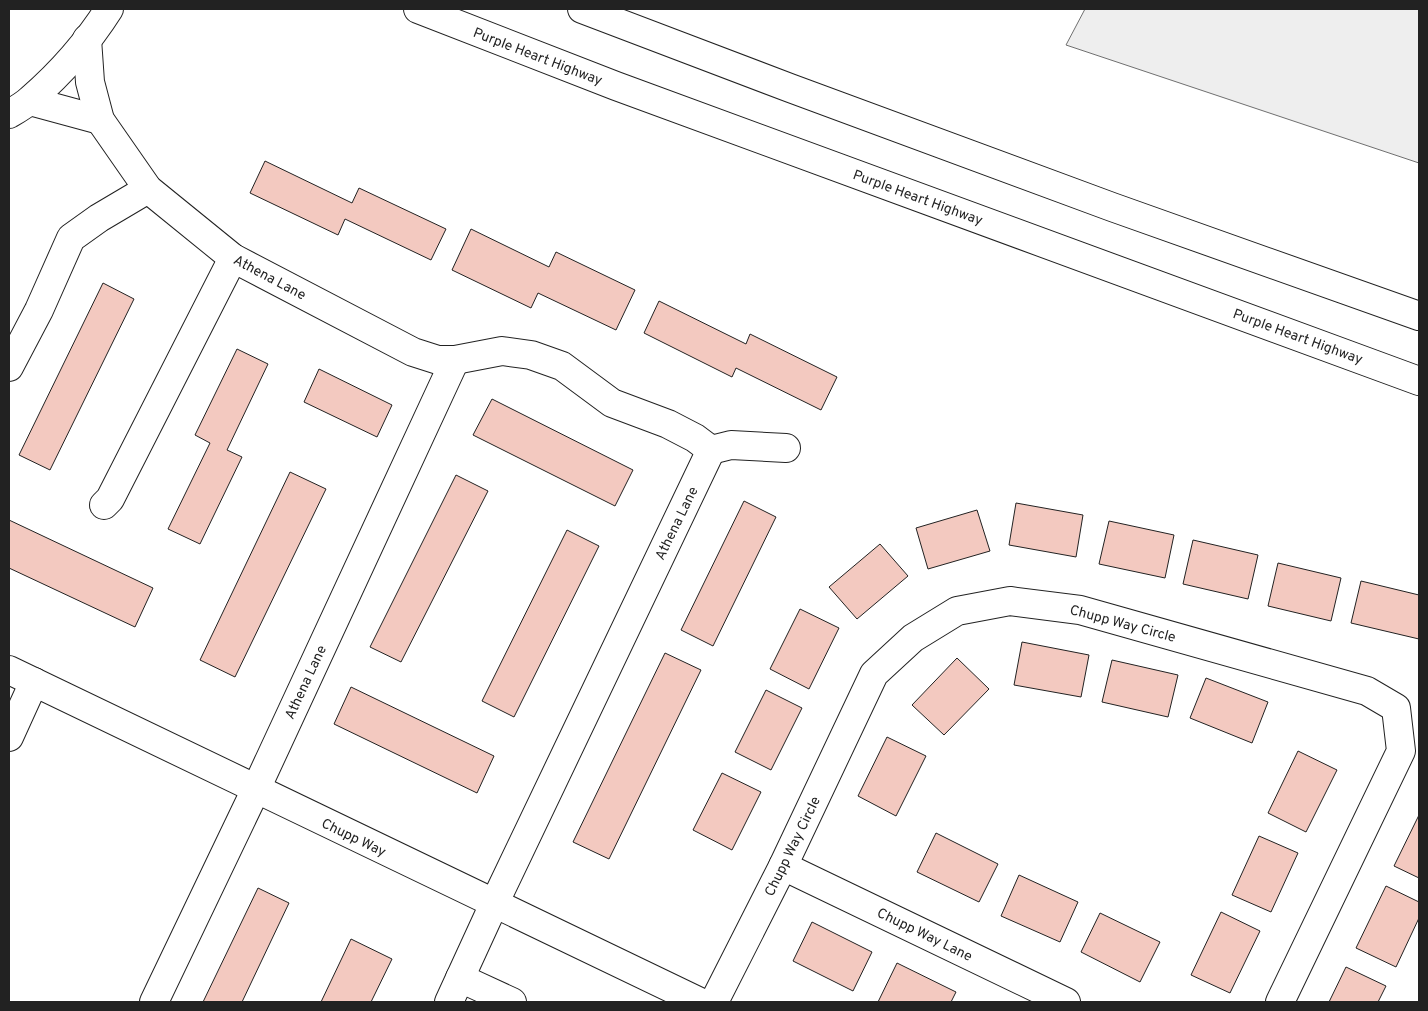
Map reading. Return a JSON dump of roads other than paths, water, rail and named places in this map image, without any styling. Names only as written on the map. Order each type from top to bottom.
[{"type":"main road","points":[[19,108],[71,60],[109,9]]},
{"type":"main road","name":"Purple Heart Highway","points":[[418,9],[635,93],[1419,380]]},
{"type":"main road","points":[[582,9],[1112,208],[1419,316]]},
{"type":"main road","name":"Athena Lane","points":[[87,39],[90,82],[100,120],[148,189],[233,258],[414,352],[438,360],[455,360],[502,350],[531,355],[562,366],[612,403],[668,424],[695,438],[711,450],[449,1002]]},
{"type":"main road","points":[[19,108],[100,120]]},
{"type":"main road","points":[[9,367],[39,310],[71,238],[99,218],[148,189]]},
{"type":"main road","points":[[104,505],[110,499],[233,258]]},
{"type":"main road","name":"Athena Lane","points":[[154,1002],[256,789],[455,360]]},
{"type":"main road","points":[[711,450],[731,445],[786,448]]},
{"type":"main road","name":"Chupp Way Circle","points":[[714,1002],[783,866],[874,674],[913,638],[956,611],[1010,601],[1080,610],[1367,691],[1396,708],[1401,751],[1280,1002]]},
{"type":"main road","name":"Chupp Way","points":[[9,670],[700,1002]]},
{"type":"main road","points":[[9,737],[34,682]]},
{"type":"main road","name":"Chupp Way Lane","points":[[783,866],[1066,1002]]},
{"type":"main road","points":[[460,978],[512,1002]]}]
